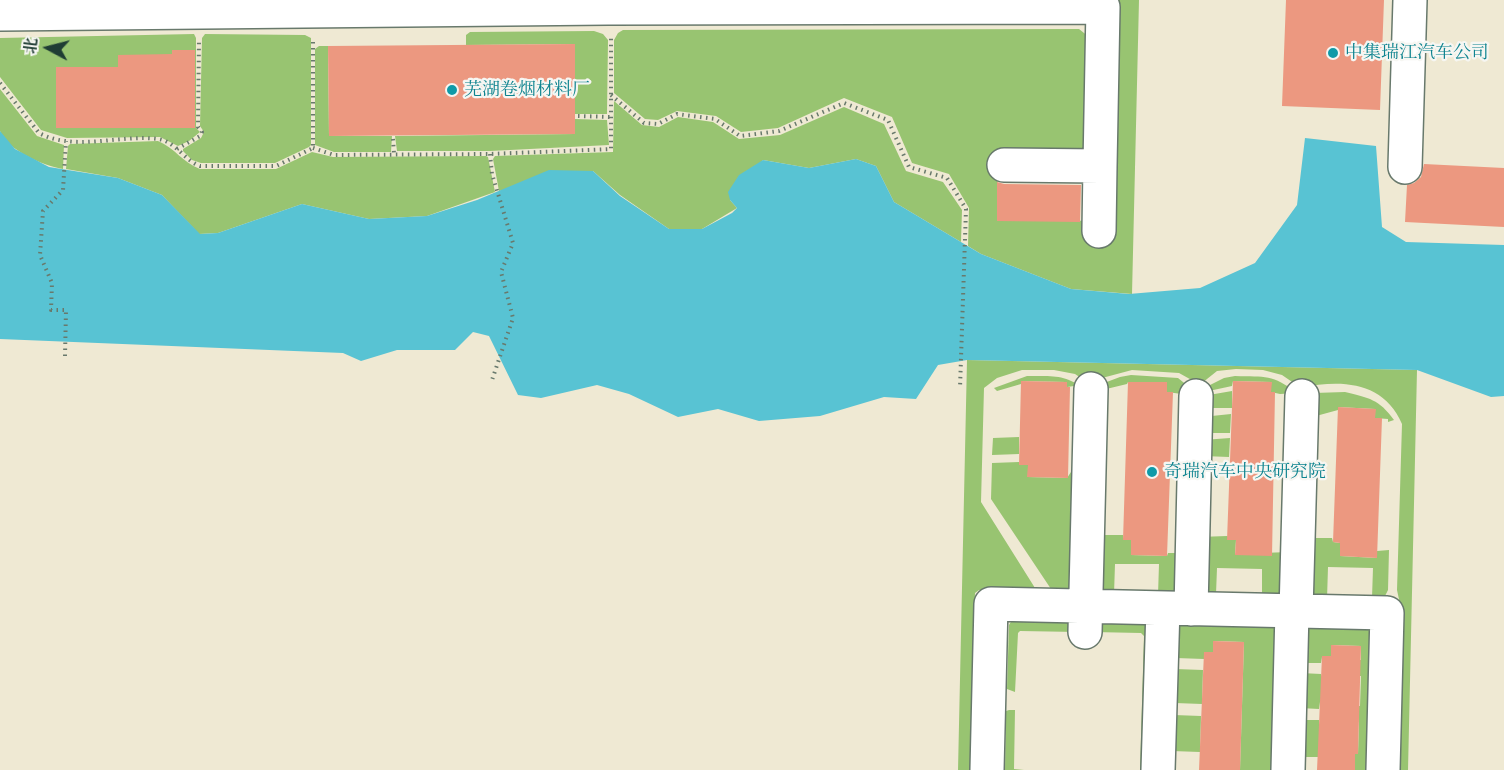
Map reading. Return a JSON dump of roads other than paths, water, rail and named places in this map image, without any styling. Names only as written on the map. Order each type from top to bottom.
[{"type":"lane","points":[[1405,167],[1410,0]]},
{"type":"lane","points":[[0,14],[104,6],[314,10],[608,4],[1103,7],[1100,231]]},
{"type":"lane","points":[[1004,165],[1100,166]]},
{"type":"lane","points":[[1085,619],[1091,389]]},
{"type":"lane","points":[[1158,770],[1177,608],[1196,396]]},
{"type":"lane","points":[[1288,770],[1302,396]]},
{"type":"lane","points":[[987,770],[1002,700],[991,604],[1085,619],[1177,608],[1387,613],[1383,770]]},
{"type":"water","points":[[0,131],[15,149],[49,167],[118,178],[162,195],[200,234],[218,233],[302,204],[369,219],[427,216],[477,200],[549,170],[593,171],[620,196],[669,229],[702,229],[737,208],[730,200],[728,192],[739,175],[763,160],[809,168],[856,159],[876,166],[894,202],[981,254],[1071,289],[1129,294],[1200,288],[1255,263],[1297,205],[1305,138],[1376,146],[1382,227],[1406,242],[1504,245],[1504,396],[1491,397],[1417,370],[967,360],[938,365],[916,399],[884,397],[820,416],[759,421],[718,409],[678,417],[629,394],[597,385],[541,398],[518,395],[489,336],[473,332],[455,350],[397,350],[361,361],[343,353],[0,339]]},
{"type":"place","name":"中集瑞江汽车公司","points":[[1333,53]]},
{"type":"place","name":"芜湖卷烟材料厂","points":[[452,90]]},
{"type":"place","name":"奇瑞汽车中央研究院","points":[[1152,472]]}]
